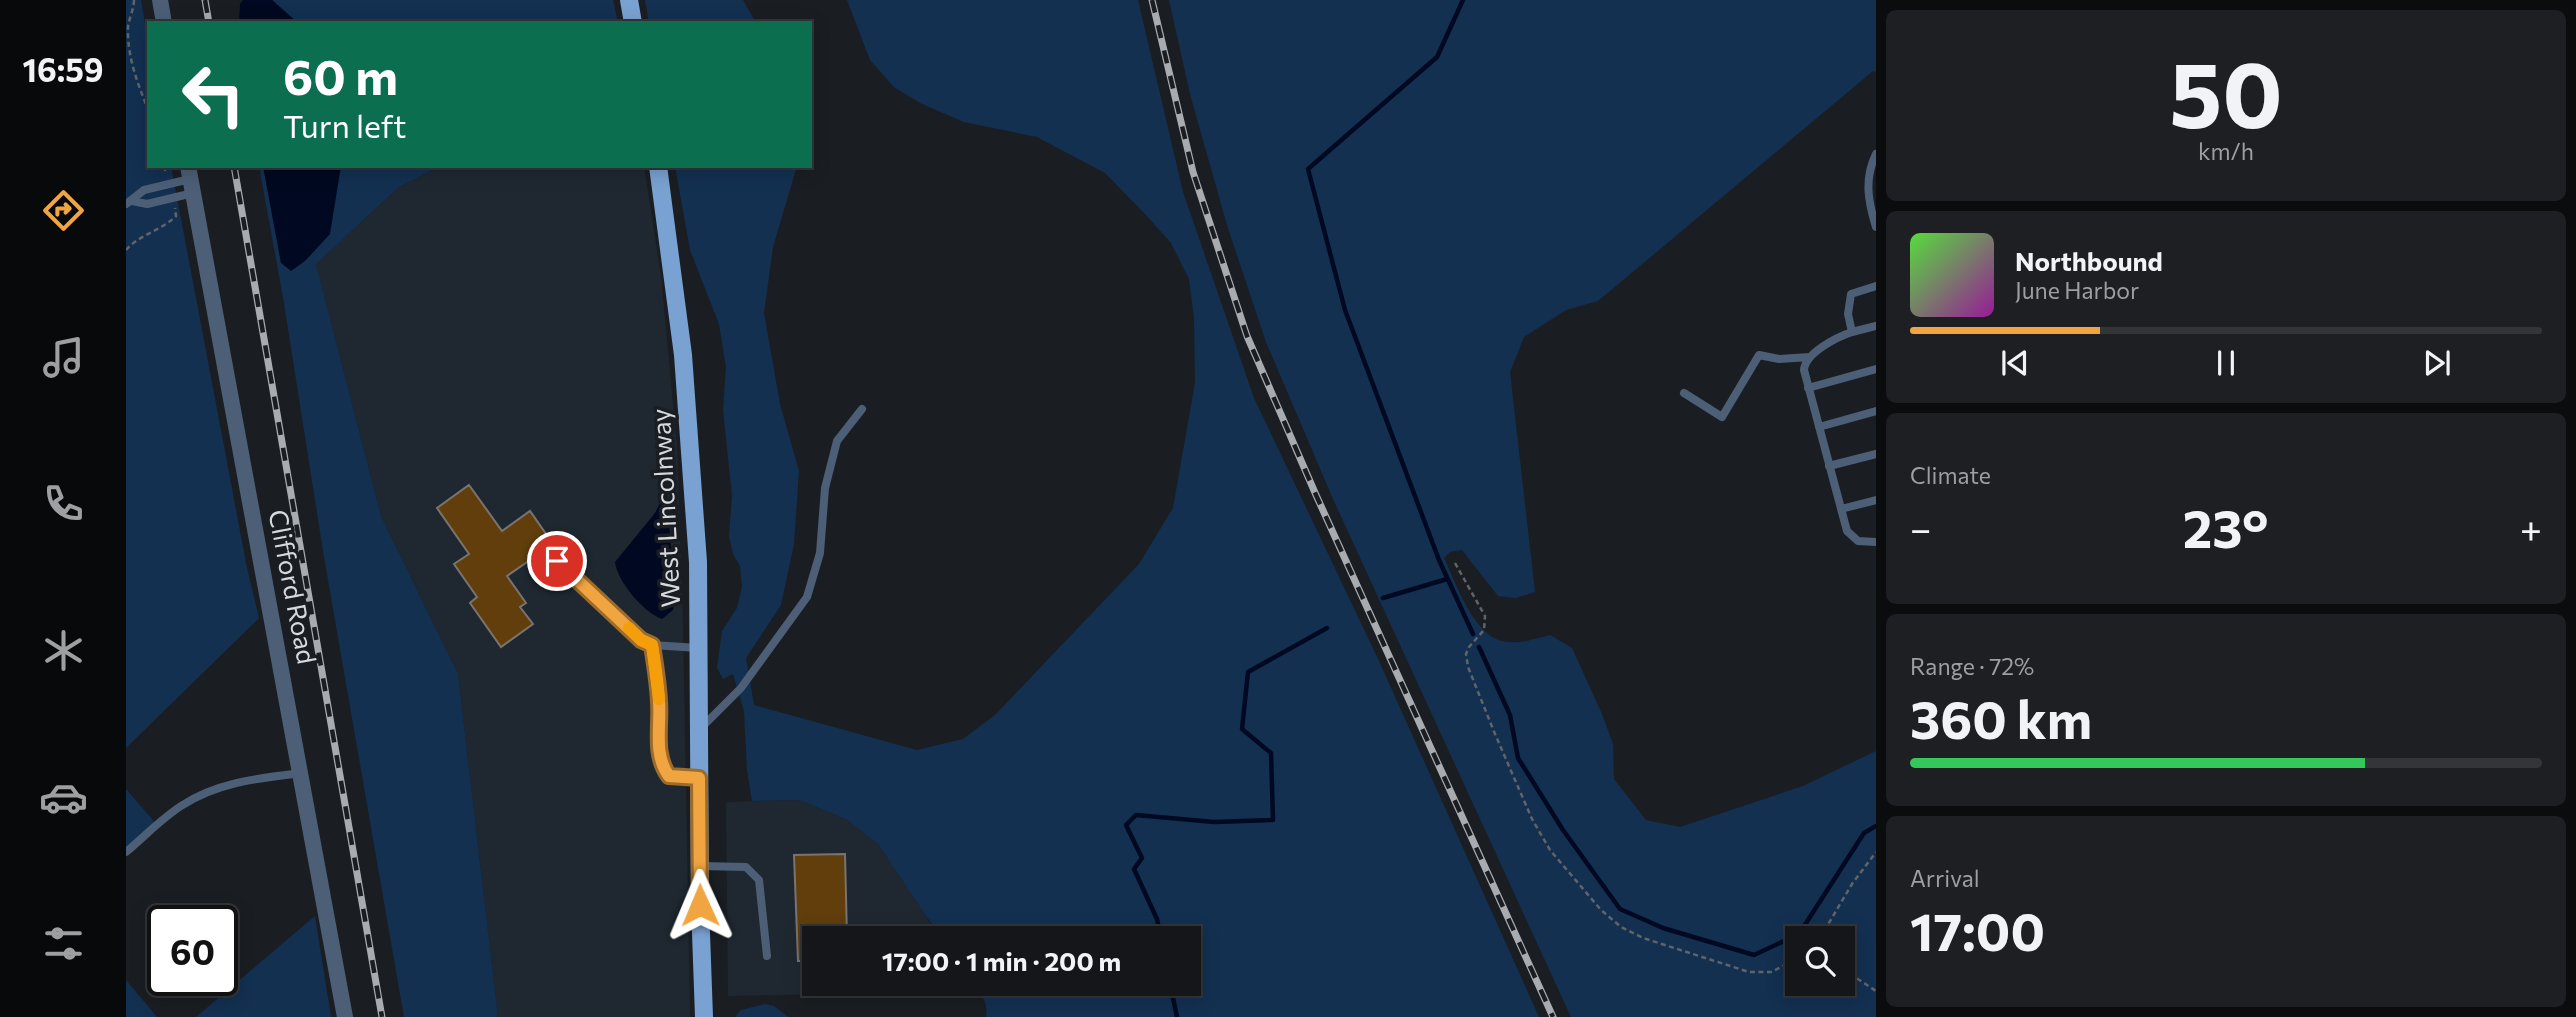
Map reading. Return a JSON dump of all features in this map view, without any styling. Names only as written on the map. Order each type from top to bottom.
[{"type":"main road","points":[[629,0],[633,21]]},
{"type":"main road","name":"West Lincolnway","points":[[658,168],[683,355],[698,562],[704,1017]]},
{"type":"street","points":[[160,0],[164,21]]},
{"type":"street","name":"Clifford Road","points":[[191,179],[345,1017]]},
{"type":"lane","points":[[1876,154],[1870,167],[1867,186],[1876,227]]},
{"type":"lane","points":[[129,202],[144,190],[191,179]]},
{"type":"lane","points":[[129,202],[147,204],[173,198],[191,179]]},
{"type":"lane","points":[[1852,332],[1848,314],[1851,294],[1876,286]]},
{"type":"lane","points":[[1876,326],[1852,332],[1810,357],[1804,364],[1808,388],[1847,531],[1852,537],[1866,543],[1876,542]]},
{"type":"lane","points":[[1684,393],[1722,417],[1759,355],[1779,359],[1810,357]]},
{"type":"lane","points":[[1808,388],[1876,369]]},
{"type":"lane","points":[[699,730],[741,688],[807,597],[820,553],[825,488],[837,441],[862,409]]},
{"type":"lane","points":[[1819,427],[1876,411]]},
{"type":"lane","points":[[1829,466],[1876,454]]},
{"type":"lane","points":[[1841,509],[1876,500]]},
{"type":"lane","points":[[557,561],[641,640],[652,645],[698,648]]},
{"type":"lane","points":[[652,645],[660,702],[659,741],[662,767],[669,776],[699,778]]},
{"type":"lane","points":[[126,852],[180,806],[210,791],[240,781],[302,772]]},
{"type":"lane","points":[[700,866],[746,867],[759,880],[767,956]]},
{"type":"path","points":[[134,0],[127,22],[135,79],[147,107]]},
{"type":"path","points":[[165,168],[169,184]]},
{"type":"path","points":[[126,250],[136,239],[167,225],[176,216],[173,198]]},
{"type":"path","points":[[1455,564],[1485,616],[1484,630],[1466,654],[1468,667],[1532,819],[1550,850],[1601,910],[1621,927],[1643,938],[1749,972],[1771,972],[1785,965]]},
{"type":"path","points":[[1827,926],[1852,884],[1876,852]]},
{"type":"path","points":[[1855,977],[1876,991]]},
{"type":"shaded area","points":[[126,0],[141,0],[147,36],[147,168],[171,168],[247,568],[259,618],[126,748]]},
{"type":"shaded area","points":[[243,0],[272,0],[296,21],[239,21],[240,4]]},
{"type":"shaded area","points":[[272,0],[613,0],[618,21],[296,21]]},
{"type":"shaded area","points":[[645,0],[743,0],[755,21],[649,21]]},
{"type":"shaded area","points":[[847,0],[1138,0],[1183,192],[1254,398],[1379,661],[1539,1017],[986,1017],[982,996],[1201,996],[1201,926],[933,926],[879,845],[846,819],[799,800],[752,801],[747,770],[744,711],[733,674],[723,679],[717,668],[722,631],[737,608],[742,587],[740,566],[733,554],[729,536],[732,496],[723,410],[726,367],[719,324],[690,250],[675,168],[796,168],[773,247],[764,313],[780,404],[799,471],[794,544],[781,605],[746,658],[754,705],[917,750],[963,739],[995,715],[1139,564],[1173,508],[1195,383],[1194,318],[1189,279],[1171,243],[1105,173],[1037,137],[964,122],[922,104],[894,87],[870,60]]},
{"type":"shaded area","points":[[1169,0],[1876,0],[1876,72],[1873,71],[1598,301],[1566,310],[1524,337],[1510,372],[1535,592],[1516,598],[1498,596],[1462,550],[1450,552],[1444,558],[1460,593],[1482,629],[1502,641],[1526,641],[1550,635],[1572,648],[1613,744],[1614,779],[1646,820],[1680,827],[1803,786],[1876,751],[1876,1017],[1571,1017],[1333,499],[1266,342],[1227,225],[1190,94]]},
{"type":"shaded area","points":[[259,168],[263,168],[281,262],[340,168],[436,168],[399,187],[316,264],[381,516],[458,674],[498,1017],[404,1017],[324,557],[283,297]]},
{"type":"shaded area","points":[[263,168],[341,168],[330,234],[305,261],[291,271],[281,263]]},
{"type":"shaded area","points":[[436,168],[644,168],[661,276],[677,447],[690,1017],[498,1017],[458,674],[381,516],[316,264],[399,187]]},
{"type":"shaded area","points":[[665,493],[675,601],[673,610],[662,619],[647,610],[632,595],[615,562],[655,513]]},
{"type":"shaded area","points":[[126,789],[158,826],[126,853]]},
{"type":"shaded area","points":[[799,800],[846,819],[879,845],[916,898],[931,926],[802,926],[802,995],[728,996],[726,802]]},
{"type":"shaded area","points":[[315,916],[331,1017],[196,1017],[221,996],[238,996],[238,981]]},
{"type":"shaded area","points":[[126,980],[157,1017],[126,1017]]},
{"type":"shaded area","points":[[765,1004],[774,1006],[788,1017],[735,1017],[741,1010]]},
{"type":"building","points":[[469,485],[502,531],[530,511],[553,544],[507,576],[526,603],[520,607],[533,624],[501,647],[470,603],[477,597],[454,564],[469,554],[437,508]]},
{"type":"building","points":[[845,854],[847,926],[802,926],[802,961],[798,961],[794,855]]},
{"type":"waterway","points":[[1463,0],[1437,57],[1308,169],[1345,310],[1439,560],[1473,634]]},
{"type":"waterway","points":[[1383,598],[1447,579]]},
{"type":"waterway","points":[[1158,926],[1134,869],[1142,858],[1126,825],[1136,815],[1214,822],[1273,820],[1271,753],[1242,729],[1248,672],[1327,628]]},
{"type":"waterway","points":[[1479,647],[1510,715],[1518,758],[1563,830],[1620,909],[1663,928],[1754,955],[1799,934],[1864,833],[1876,826]]},
{"type":"waterway","points":[[1173,996],[1177,1017]]},
{"type":"railway","points":[[205,0],[209,21]]},
{"type":"railway","points":[[1152,0],[1193,172],[1247,336],[1316,495],[1553,1017]]},
{"type":"railway","points":[[234,168],[382,1017]]},
{"type":"slow traffic","points":[[629,628],[641,640],[652,645],[659,699]]},
{"type":"route","points":[[557,561],[641,640],[652,645],[660,702],[659,741],[662,767],[669,776],[699,778],[700,905]]}]
